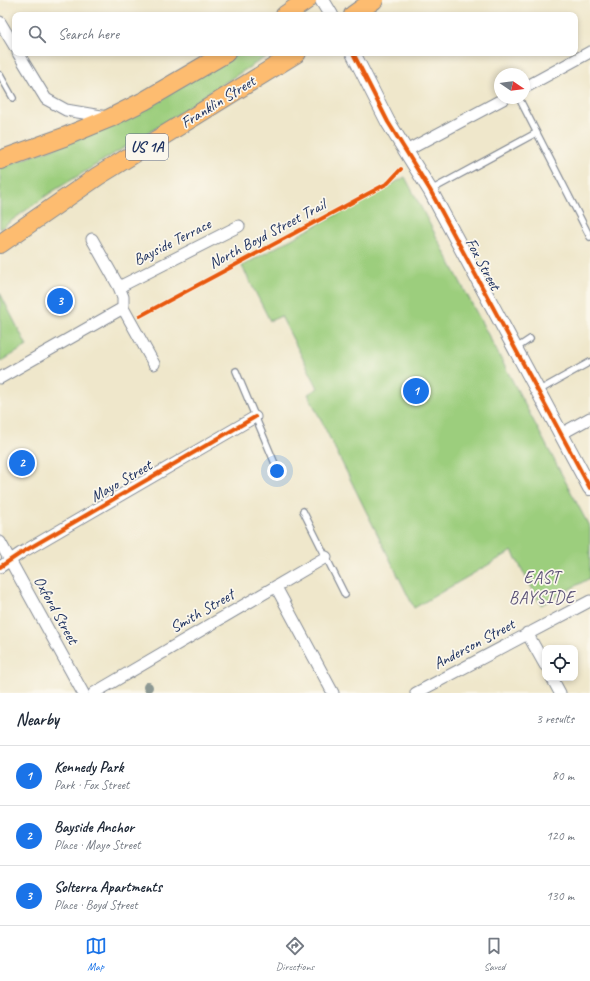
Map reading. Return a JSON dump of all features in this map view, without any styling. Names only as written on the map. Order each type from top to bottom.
[{"type":"main road","points":[[289,12],[307,0]]},
{"type":"main road","points":[[357,12],[374,0]]},
{"type":"main road","name":"US 1A","points":[[0,160],[64,137],[110,118],[144,101],[221,56]]},
{"type":"main road","name":"Franklin Street","points":[[0,244],[98,176],[292,56]]},
{"type":"street","points":[[322,0],[329,12]]},
{"type":"street","points":[[0,22],[12,43]]},
{"type":"street","points":[[530,85],[590,52]]},
{"type":"street","points":[[20,56],[46,99],[66,110],[110,118]]},
{"type":"street","name":"Fox Street","points":[[355,56],[385,116],[430,190],[590,488]]},
{"type":"street","points":[[406,151],[494,104]]},
{"type":"street","name":"Bayside Terrace","points":[[119,287],[239,226]]},
{"type":"street","points":[[92,239],[119,287],[123,297],[123,308],[154,364]]},
{"type":"street","points":[[0,378],[123,308]]},
{"type":"street","name":"Mayo Street","points":[[0,567],[255,416]]},
{"type":"street","points":[[561,434],[590,418]]},
{"type":"street","name":"Oxford Street","points":[[0,542],[83,693]]},
{"type":"street","name":"Smith Street","points":[[94,693],[326,557]]},
{"type":"street","points":[[276,587],[334,693]]},
{"type":"street","name":"Anderson Street","points":[[416,693],[590,601]]},
{"type":"street","points":[[527,633],[542,660]]},
{"type":"street","points":[[554,681],[560,693]]},
{"type":"lane","points":[[0,75],[13,98]]},
{"type":"lane","points":[[521,104],[590,237]]},
{"type":"lane","points":[[430,190],[536,133]]},
{"type":"lane","points":[[515,349],[530,339]]},
{"type":"lane","points":[[537,391],[590,362]]},
{"type":"lane","points":[[236,371],[276,466]]},
{"type":"lane","points":[[303,511],[345,595]]},
{"type":"green space","points":[[234,56],[267,56],[208,93],[166,122],[50,193],[0,229],[0,168],[115,125]]},
{"type":"green space","points":[[405,177],[590,528],[590,578],[541,605],[512,551],[414,608],[308,394],[318,388],[281,316],[270,321],[242,266]]},
{"type":"green space","points":[[0,293],[27,346],[0,362]]},
{"type":"cycle path","points":[[355,56],[388,122],[430,190],[590,488]]},
{"type":"cycle path","name":"North Boyd Street Trail","points":[[140,316],[388,183],[401,169]]},
{"type":"cycle path","points":[[0,567],[21,553],[255,417]]},
{"type":"place","name":"Solterra Apartments","points":[[60,301]]},
{"type":"place","name":"Kennedy Park","points":[[416,391]]},
{"type":"place","name":"Bayside Anchor","points":[[22,463]]},
{"type":"district","name":"EAST BAYSIDE","points":[[542,587]]}]
